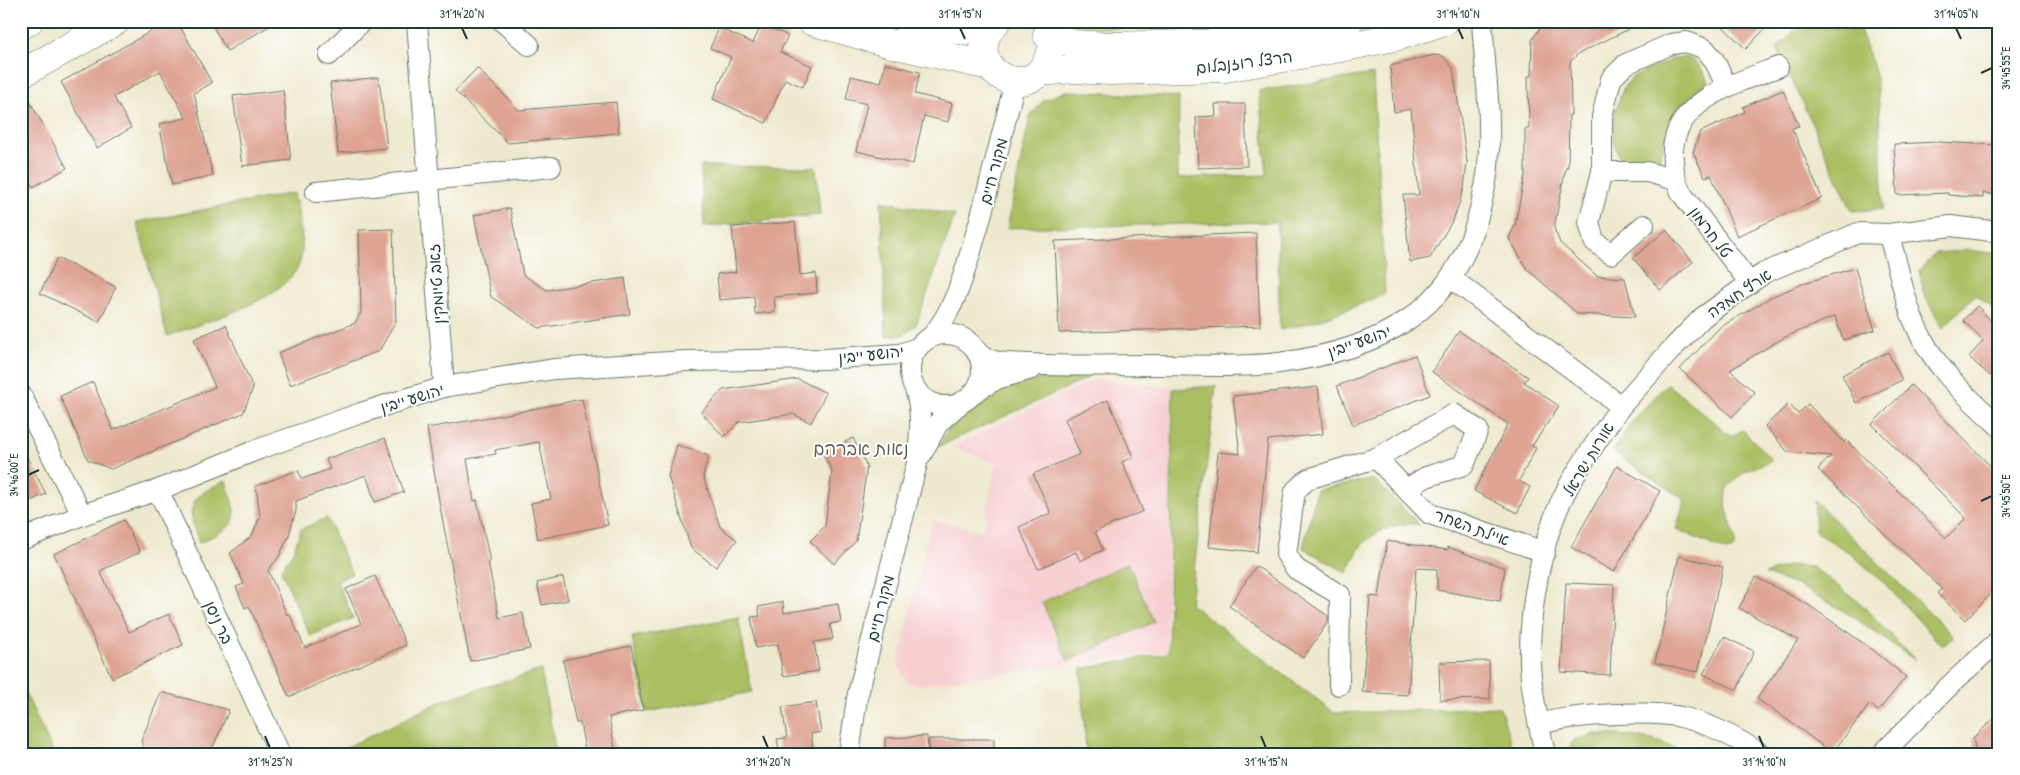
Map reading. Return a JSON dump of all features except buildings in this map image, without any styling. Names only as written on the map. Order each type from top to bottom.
[{"type":"street","points":[[21,26],[29,21]]},
{"type":"street","points":[[21,74],[116,21]]},
{"type":"street","points":[[329,55],[362,21]]},
{"type":"street","name":"זאב טיומקין","points":[[417,21],[444,387]]},
{"type":"street","points":[[502,21],[529,46]]},
{"type":"street","points":[[811,21],[888,43],[988,66]]},
{"type":"street","points":[[906,21],[958,31],[993,25]]},
{"type":"street","name":"הרצל רוזנבלום","points":[[1042,28],[1074,44],[1109,46],[1223,43],[1268,37],[1349,21]]},
{"type":"street","name":"הרצל רוזנבלום","points":[[1015,82],[1033,77],[1040,72],[1065,69],[1109,71],[1225,68],[1354,46],[1399,36],[1444,21]]},
{"type":"street","name":"יהושע ייבין","points":[[974,348],[986,359],[997,362],[1044,365],[1257,365],[1313,356],[1371,340],[1396,327],[1435,298],[1451,278],[1476,224],[1488,169],[1489,140],[1482,21]]},
{"type":"street","points":[[993,25],[985,38],[984,57],[988,66],[1000,77],[1015,82]]},
{"type":"street","points":[[1040,72],[1046,64],[1049,54],[1042,28]]},
{"type":"street","points":[[1644,225],[1611,254],[1594,241],[1589,222],[1602,172],[1602,118],[1611,79],[1626,64],[1671,44],[1687,42],[1705,49],[1714,60],[1727,87]]},
{"type":"street","name":"טל חרמון","points":[[1749,282],[1682,194],[1675,180],[1672,166],[1673,145],[1678,128],[1704,101],[1727,87],[1778,67]]},
{"type":"street","name":"מקור חיים","points":[[925,342],[949,311],[968,259],[1015,82]]},
{"type":"street","points":[[316,192],[551,167]]},
{"type":"street","points":[[1602,172],[1647,172],[1675,180]]},
{"type":"street","name":"ארץ חמדה","points":[[1621,406],[1703,317],[1764,273],[1858,233],[1888,234],[1951,226],[1999,232]]},
{"type":"street","points":[[1888,234],[1912,317],[1932,356],[1958,389],[1999,426]]},
{"type":"street","name":"מקור חיים","points":[[968,259],[961,310],[965,332],[974,348]]},
{"type":"street","name":"אורות ישראל","points":[[1451,278],[1621,406],[1588,453],[1567,490],[1553,521],[1535,592],[1530,665],[1545,754]]},
{"type":"street","points":[[950,334],[958,336],[974,348],[981,372],[980,381],[969,396],[947,405],[934,404],[923,397],[913,382],[910,364],[925,342],[950,334]]},
{"type":"street","name":"יהושע ייבין","points":[[21,540],[82,515],[158,490],[259,449],[361,413],[444,387],[554,369],[686,361],[825,359],[900,354],[925,342]]},
{"type":"street","name":"יהושע ייבין","points":[[825,359],[897,369],[913,382]]},
{"type":"street","name":"יהושע ייבין","points":[[969,396],[997,379],[1044,365]]},
{"type":"street","name":"מקור חיים","points":[[849,754],[857,698],[917,463],[921,423],[920,405],[913,382]]},
{"type":"street","points":[[21,394],[82,515]]},
{"type":"street","name":"מקור חיים","points":[[917,463],[939,422],[949,411],[969,396]]},
{"type":"street","points":[[1339,685],[1340,595],[1296,568],[1286,554],[1296,491],[1308,479],[1376,458],[1454,414],[1478,430],[1464,464],[1426,477],[1407,489]]},
{"type":"street","name":"איילת השחר","points":[[1376,458],[1430,514],[1545,552]]},
{"type":"street","name":"בר ניסן","points":[[158,490],[280,754]]},
{"type":"street","points":[[1882,754],[1950,685],[1999,640]]},
{"type":"street","points":[[1539,724],[1556,719],[1622,715],[1683,717],[1736,738],[1761,754]]},
{"type":"shaded area","points":[[1093,379],[1172,387],[1166,651],[920,685],[909,683],[902,675],[898,663],[932,520],[983,531],[996,463],[951,447]]},
{"type":"green space","points":[[1062,21],[1197,21],[1156,28],[1070,28]]},
{"type":"green space","points":[[1797,21],[1857,21],[1875,71],[1879,104],[1883,209],[1852,211],[1777,48],[1800,25]]},
{"type":"green space","points":[[1685,57],[1698,64],[1709,83],[1682,103],[1670,125],[1658,162],[1639,167],[1621,163],[1614,141],[1614,115],[1624,87],[1634,76],[1675,58]]},
{"type":"green space","points":[[1373,74],[1385,294],[1372,300],[1320,319],[1280,330],[1277,222],[1007,228],[1030,116],[1044,100],[1066,91],[1179,97],[1178,178],[1267,175],[1259,91]]},
{"type":"green space","points":[[701,166],[816,167],[820,215],[704,227]]},
{"type":"green space","points":[[294,193],[302,250],[301,258],[294,273],[282,286],[265,297],[223,316],[167,336],[137,222]]},
{"type":"green space","points":[[881,201],[955,215],[916,325],[903,335],[886,336]]},
{"type":"green space","points":[[1968,250],[1999,254],[1999,306],[1997,310],[1975,295],[1943,328],[1924,295],[1919,270],[1936,253]]},
{"type":"green space","points":[[1045,378],[1088,378],[938,447],[954,421],[976,403],[1010,387]]},
{"type":"green space","points":[[1667,384],[1731,436],[1743,430],[1772,460],[1744,472],[1727,488],[1726,506],[1736,542],[1733,549],[1726,551],[1676,529],[1685,500],[1612,451],[1633,420]]},
{"type":"green space","points":[[1216,386],[1190,604],[1335,713],[1500,707],[1513,750],[1504,754],[1086,754],[1081,669],[1168,653],[1173,389]]},
{"type":"green space","points":[[1374,479],[1420,525],[1405,524],[1389,528],[1374,535],[1362,545],[1347,573],[1303,548],[1317,490]]},
{"type":"green space","points":[[226,481],[233,506],[233,521],[222,531],[199,543],[192,520],[193,504],[204,492]]},
{"type":"green space","points":[[1814,500],[1954,637],[1942,646],[1886,585],[1850,553],[1816,532]]},
{"type":"green space","points":[[327,518],[352,574],[337,581],[353,618],[310,636],[281,570],[294,550],[301,529]]},
{"type":"green space","points":[[1128,563],[1154,622],[1068,661],[1042,602]]},
{"type":"green space","points":[[1791,565],[1813,567],[1860,603],[1915,660],[1852,616],[1797,585],[1765,574]]},
{"type":"green space","points":[[738,617],[752,692],[647,712],[632,637]]},
{"type":"green space","points":[[541,670],[556,754],[333,754],[446,699]]},
{"type":"green space","points":[[21,684],[54,754],[21,754]]},
{"type":"green space","points":[[1596,734],[1622,735],[1653,740],[1687,754],[1566,754],[1574,740]]},
{"type":"district","name":"נאות אברהם","points":[[861,448]]}]
